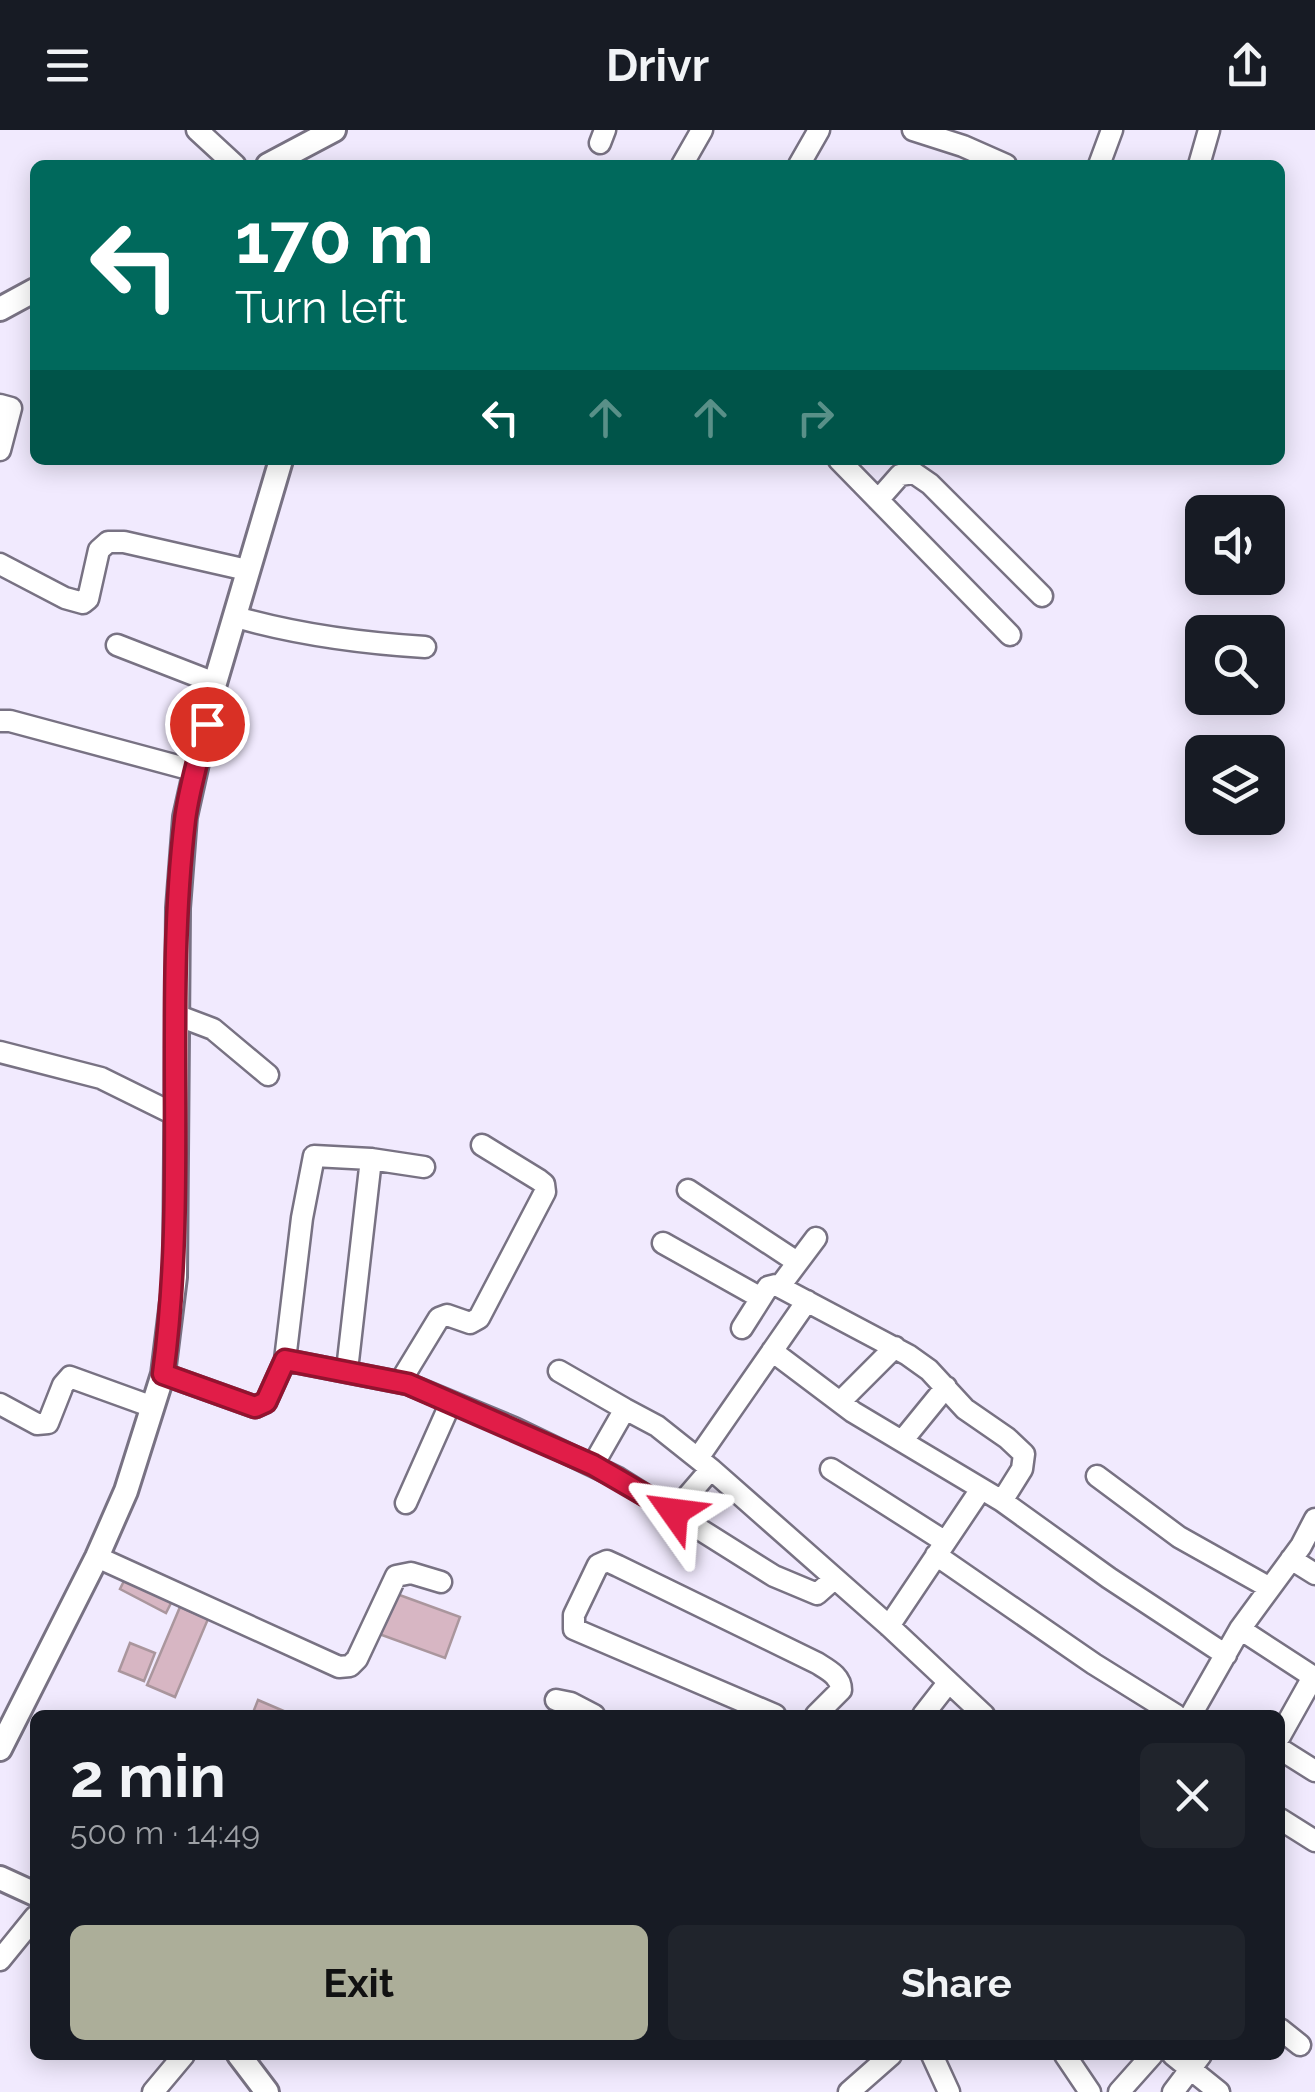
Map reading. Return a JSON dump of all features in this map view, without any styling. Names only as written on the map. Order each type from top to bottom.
[{"type":"street","points":[[197,130],[230,160]]},
{"type":"street","points":[[685,160],[702,130]]},
{"type":"street","points":[[801,160],[819,130]]},
{"type":"street","points":[[913,130],[966,138],[999,160]]},
{"type":"street","points":[[1101,160],[1112,130]]},
{"type":"street","points":[[1200,160],[1209,130]]},
{"type":"street","points":[[276,160],[314,135],[319,160]]},
{"type":"street","points":[[0,309],[30,293]]},
{"type":"street","points":[[0,405],[10,408],[0,450]]},
{"type":"street","points":[[0,1748],[98,1556],[126,1491],[163,1374],[174,1278],[176,1015],[186,817],[216,683],[279,465]]},
{"type":"street","points":[[843,465],[1010,635]]},
{"type":"street","points":[[878,500],[900,475],[914,473],[930,484],[1042,596]]},
{"type":"street","points":[[0,564],[65,598],[83,603],[88,599],[99,550],[108,542],[124,542],[247,570]]},
{"type":"street","points":[[236,617],[326,638],[425,647]]},
{"type":"street","points":[[116,644],[216,683]]},
{"type":"street","points":[[0,721],[196,771]]},
{"type":"street","points":[[176,1015],[213,1029],[268,1075]]},
{"type":"street","points":[[0,1052],[101,1078],[176,1114]]},
{"type":"street","points":[[400,1382],[439,1318],[447,1315],[470,1323],[479,1318],[544,1192],[544,1184],[539,1180],[482,1146]]},
{"type":"street","points":[[163,1374],[260,1407],[285,1360],[312,1160],[319,1154],[424,1167]]},
{"type":"street","points":[[347,1370],[371,1159]]},
{"type":"street","points":[[688,1190],[798,1262]]},
{"type":"street","points":[[780,1286],[816,1238]]},
{"type":"street","points":[[662,1244],[761,1298]]},
{"type":"street","points":[[742,1328],[768,1287],[780,1286],[930,1370],[964,1409],[1024,1454],[1022,1469],[1002,1502]]},
{"type":"street","points":[[674,1512],[807,1301]]},
{"type":"street","points":[[840,1402],[895,1348]]},
{"type":"street","points":[[772,1351],[840,1402],[981,1488],[1226,1654]]},
{"type":"street","points":[[285,1360],[400,1382],[451,1402],[593,1465],[805,1591],[817,1594],[834,1579]]},
{"type":"street","points":[[559,1372],[657,1426],[705,1464],[979,1710]]},
{"type":"street","points":[[0,1404],[37,1424],[48,1423],[70,1377],[153,1407]]},
{"type":"street","points":[[902,1441],[946,1387]]},
{"type":"street","points":[[406,1503],[451,1402]]},
{"type":"street","points":[[593,1465],[625,1409]]},
{"type":"street","points":[[831,1469],[1094,1664],[1168,1710]]},
{"type":"street","points":[[1096,1476],[1179,1537],[1270,1588]]},
{"type":"street","points":[[888,1626],[981,1488]]},
{"type":"street","points":[[1194,1710],[1240,1629],[1292,1559],[1315,1519]]},
{"type":"street","points":[[98,1556],[339,1666],[350,1666],[357,1659],[396,1576],[412,1573],[440,1582]]},
{"type":"street","points":[[1292,1559],[1315,1574]]},
{"type":"street","points":[[763,1710],[574,1629],[574,1615],[598,1565],[607,1562],[618,1566],[818,1662],[841,1685],[841,1690],[821,1710]]},
{"type":"street","points":[[1240,1629],[1314,1677],[1285,1727]]},
{"type":"street","points":[[926,1710],[948,1682]]},
{"type":"street","points":[[556,1700],[584,1710]]},
{"type":"street","points":[[1285,1752],[1315,1771]]},
{"type":"street","points":[[1285,1821],[1315,1841]]},
{"type":"street","points":[[0,1878],[30,1892]]},
{"type":"street","points":[[0,1960],[30,1923]]},
{"type":"street","points":[[1285,2033],[1300,2045]]},
{"type":"street","points":[[154,2092],[180,2060]]},
{"type":"street","points":[[243,2060],[267,2092]]},
{"type":"street","points":[[849,2092],[886,2060]]},
{"type":"street","points":[[934,2060],[949,2092]]},
{"type":"street","points":[[1068,2060],[1090,2092]]},
{"type":"street","points":[[1119,2092],[1148,2060]]},
{"type":"street","points":[[1172,2092],[1196,2062],[1219,2092]]},
{"type":"building","points":[[126,1577],[172,1601],[166,1613],[120,1589]]},
{"type":"building","points":[[394,1593],[460,1617],[445,1658],[379,1634]]},
{"type":"building","points":[[180,1607],[208,1619],[175,1697],[147,1685]]},
{"type":"building","points":[[130,1643],[155,1653],[144,1681],[119,1671]]},
{"type":"building","points":[[258,1700],[281,1710],[254,1710]]},
{"type":"route","points":[[207,724],[186,817],[178,908],[174,1278],[163,1374],[255,1407],[266,1402],[285,1360],[408,1384],[593,1465],[674,1512]]}]
